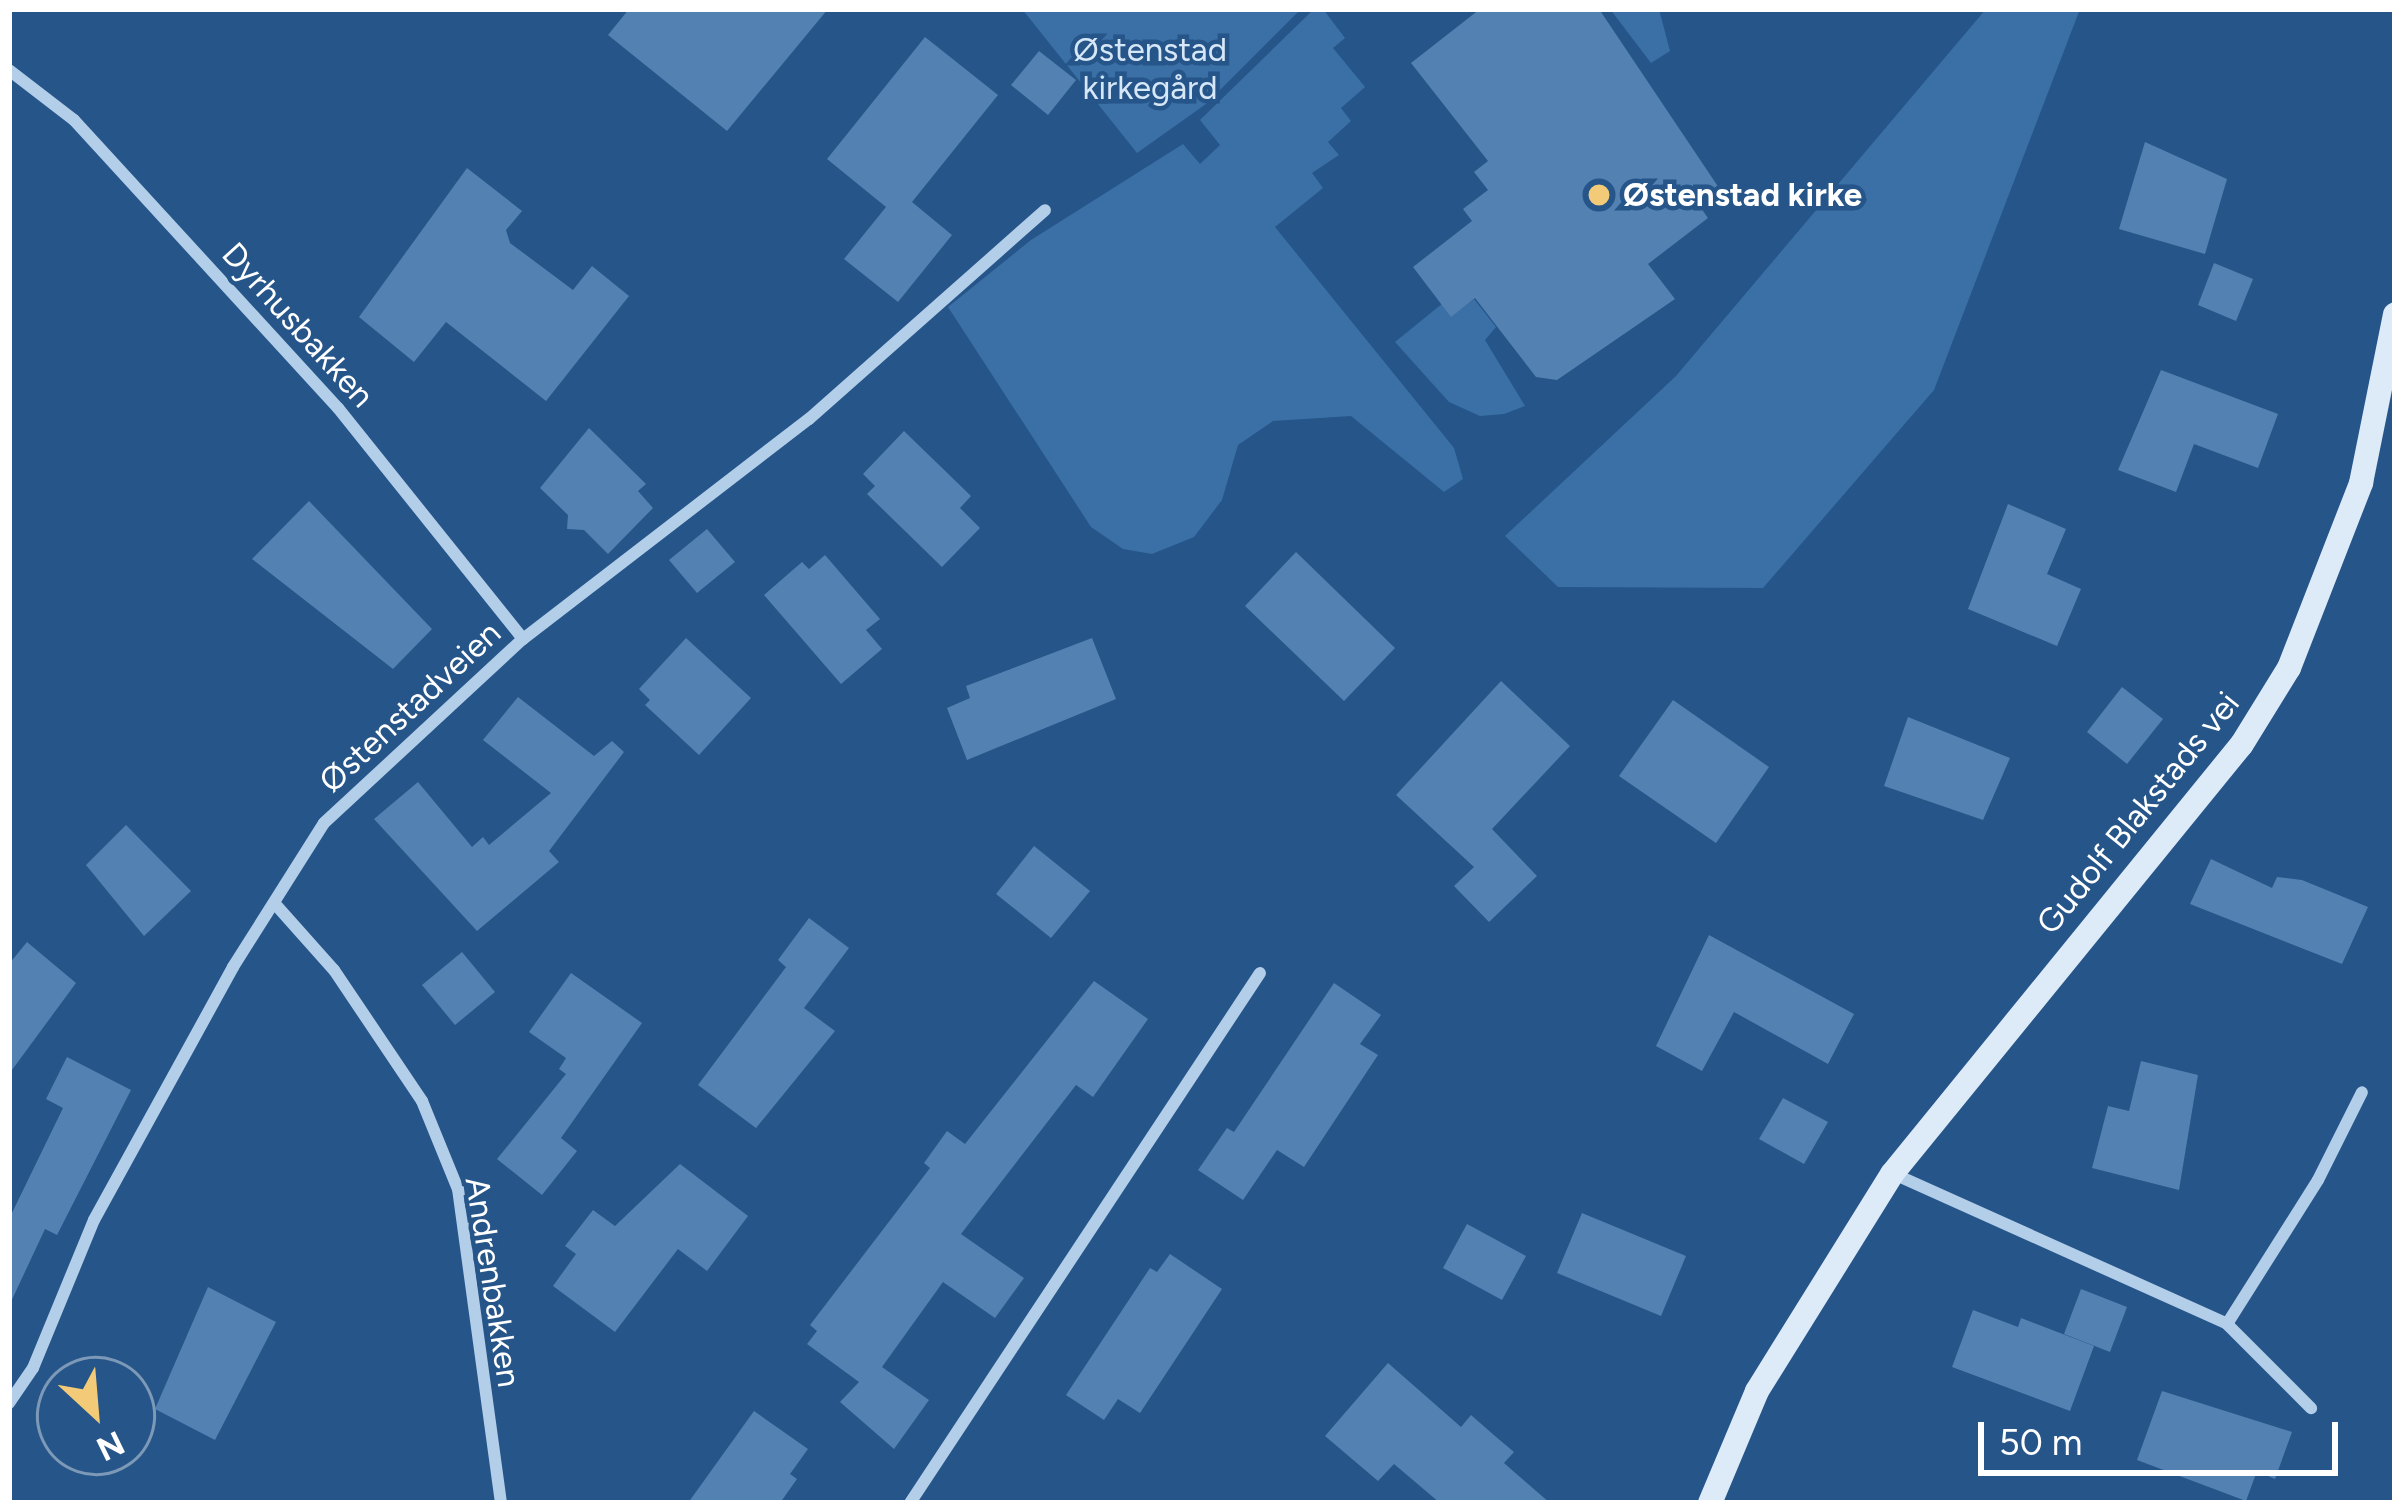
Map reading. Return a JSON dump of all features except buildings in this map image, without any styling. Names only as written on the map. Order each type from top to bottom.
[{"type":"street","name":"Dyrhusbakken","points":[[9,70],[74,120],[338,408],[523,639]]},
{"type":"street","name":"Østenstadveien","points":[[9,1403],[33,1368],[94,1220],[232,967],[276,905],[324,823],[523,639],[792,433],[1045,211]]},
{"type":"street","name":"Gudolf Blakstads vei","points":[[1710,1503],[1757,1390],[1892,1174],[2242,744],[2289,668],[2361,483],[2395,314]]},
{"type":"street","name":"Andrenbakken","points":[[276,905],[334,970],[422,1101],[458,1190],[501,1503]]},
{"type":"street","points":[[910,1503],[1260,974]]},
{"type":"street","points":[[2227,1324],[2318,1180],[2362,1092]]},
{"type":"street","points":[[1892,1174],[2227,1324],[2311,1408]]},
{"type":"green space","name":"Østenstad kirkegård","points":[[1022,9],[1301,9],[1206,104],[1137,153]]},
{"type":"green space","points":[[1314,9],[1323,9],[1345,38],[1333,48],[1365,87],[1341,108],[1351,121],[1328,142],[1339,155],[1312,173],[1323,188],[1275,227],[1454,448],[1463,479],[1444,492],[1351,416],[1273,421],[1238,445],[1222,500],[1194,537],[1152,554],[1123,549],[1091,527],[948,307],[1031,240],[1183,144],[1200,164],[1220,145],[1200,120]]},
{"type":"green space","points":[[1610,9],[1659,9],[1670,51],[1651,63]]},
{"type":"green space","points":[[1986,9],[2080,9],[1934,390],[1763,588],[1558,587],[1505,536],[1676,376]]},
{"type":"green space","points":[[1474,299],[1496,327],[1485,340],[1525,406],[1504,414],[1480,416],[1449,402],[1395,342],[1443,303],[1452,315]]},
{"type":"place","name":"Østenstad kirke","points":[[1599,195]]}]
